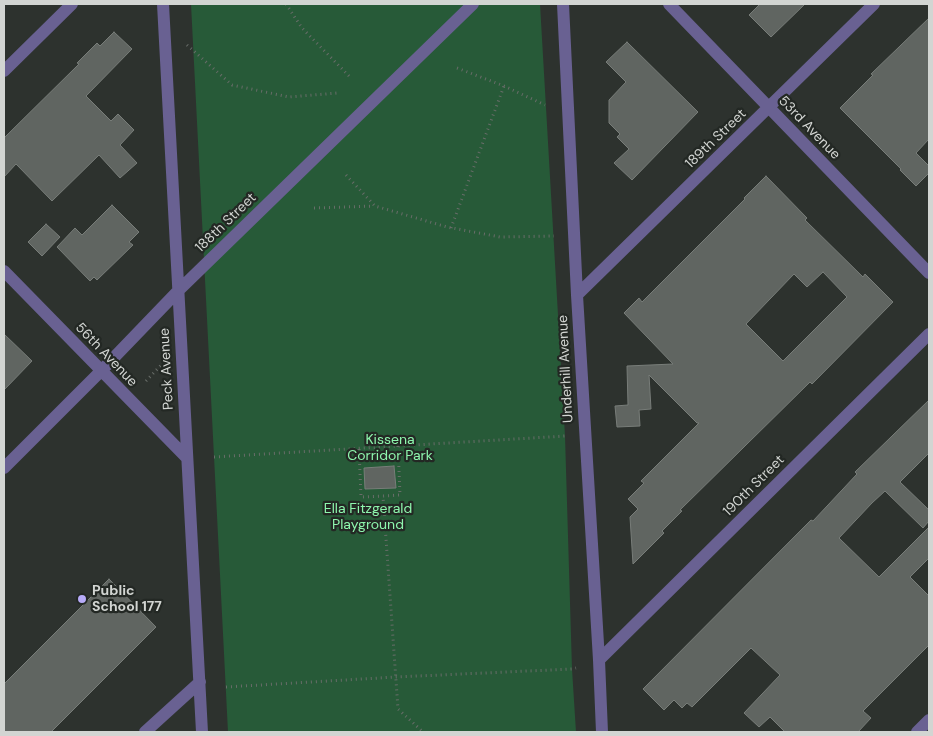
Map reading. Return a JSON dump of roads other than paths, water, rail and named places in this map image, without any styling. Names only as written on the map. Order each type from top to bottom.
[{"type":"street","points":[[4,71],[72,4]]},
{"type":"street","name":"Peck Avenue","points":[[163,4],[202,732]]},
{"type":"street","name":"188th Street","points":[[4,468],[179,290],[473,4]]},
{"type":"street","name":"Underhill Avenue","points":[[563,4],[577,295],[602,732]]},
{"type":"street","name":"53rd Avenue","points":[[669,4],[929,273]]},
{"type":"street","name":"189th Street","points":[[577,295],[874,4]]},
{"type":"street","name":"56th Avenue","points":[[4,271],[187,458]]},
{"type":"street","name":"190th Street","points":[[599,660],[929,334]]},
{"type":"street","points":[[145,732],[200,682]]},
{"type":"street","points":[[917,732],[929,720]]},
{"type":"place","name":"Public School 177","points":[[82,599]]},
{"type":"park label","name":"Kissena Corridor Park","points":[[390,448]]},
{"type":"park label","name":"Ella Fitzgerald Playground","points":[[368,518]]}]
